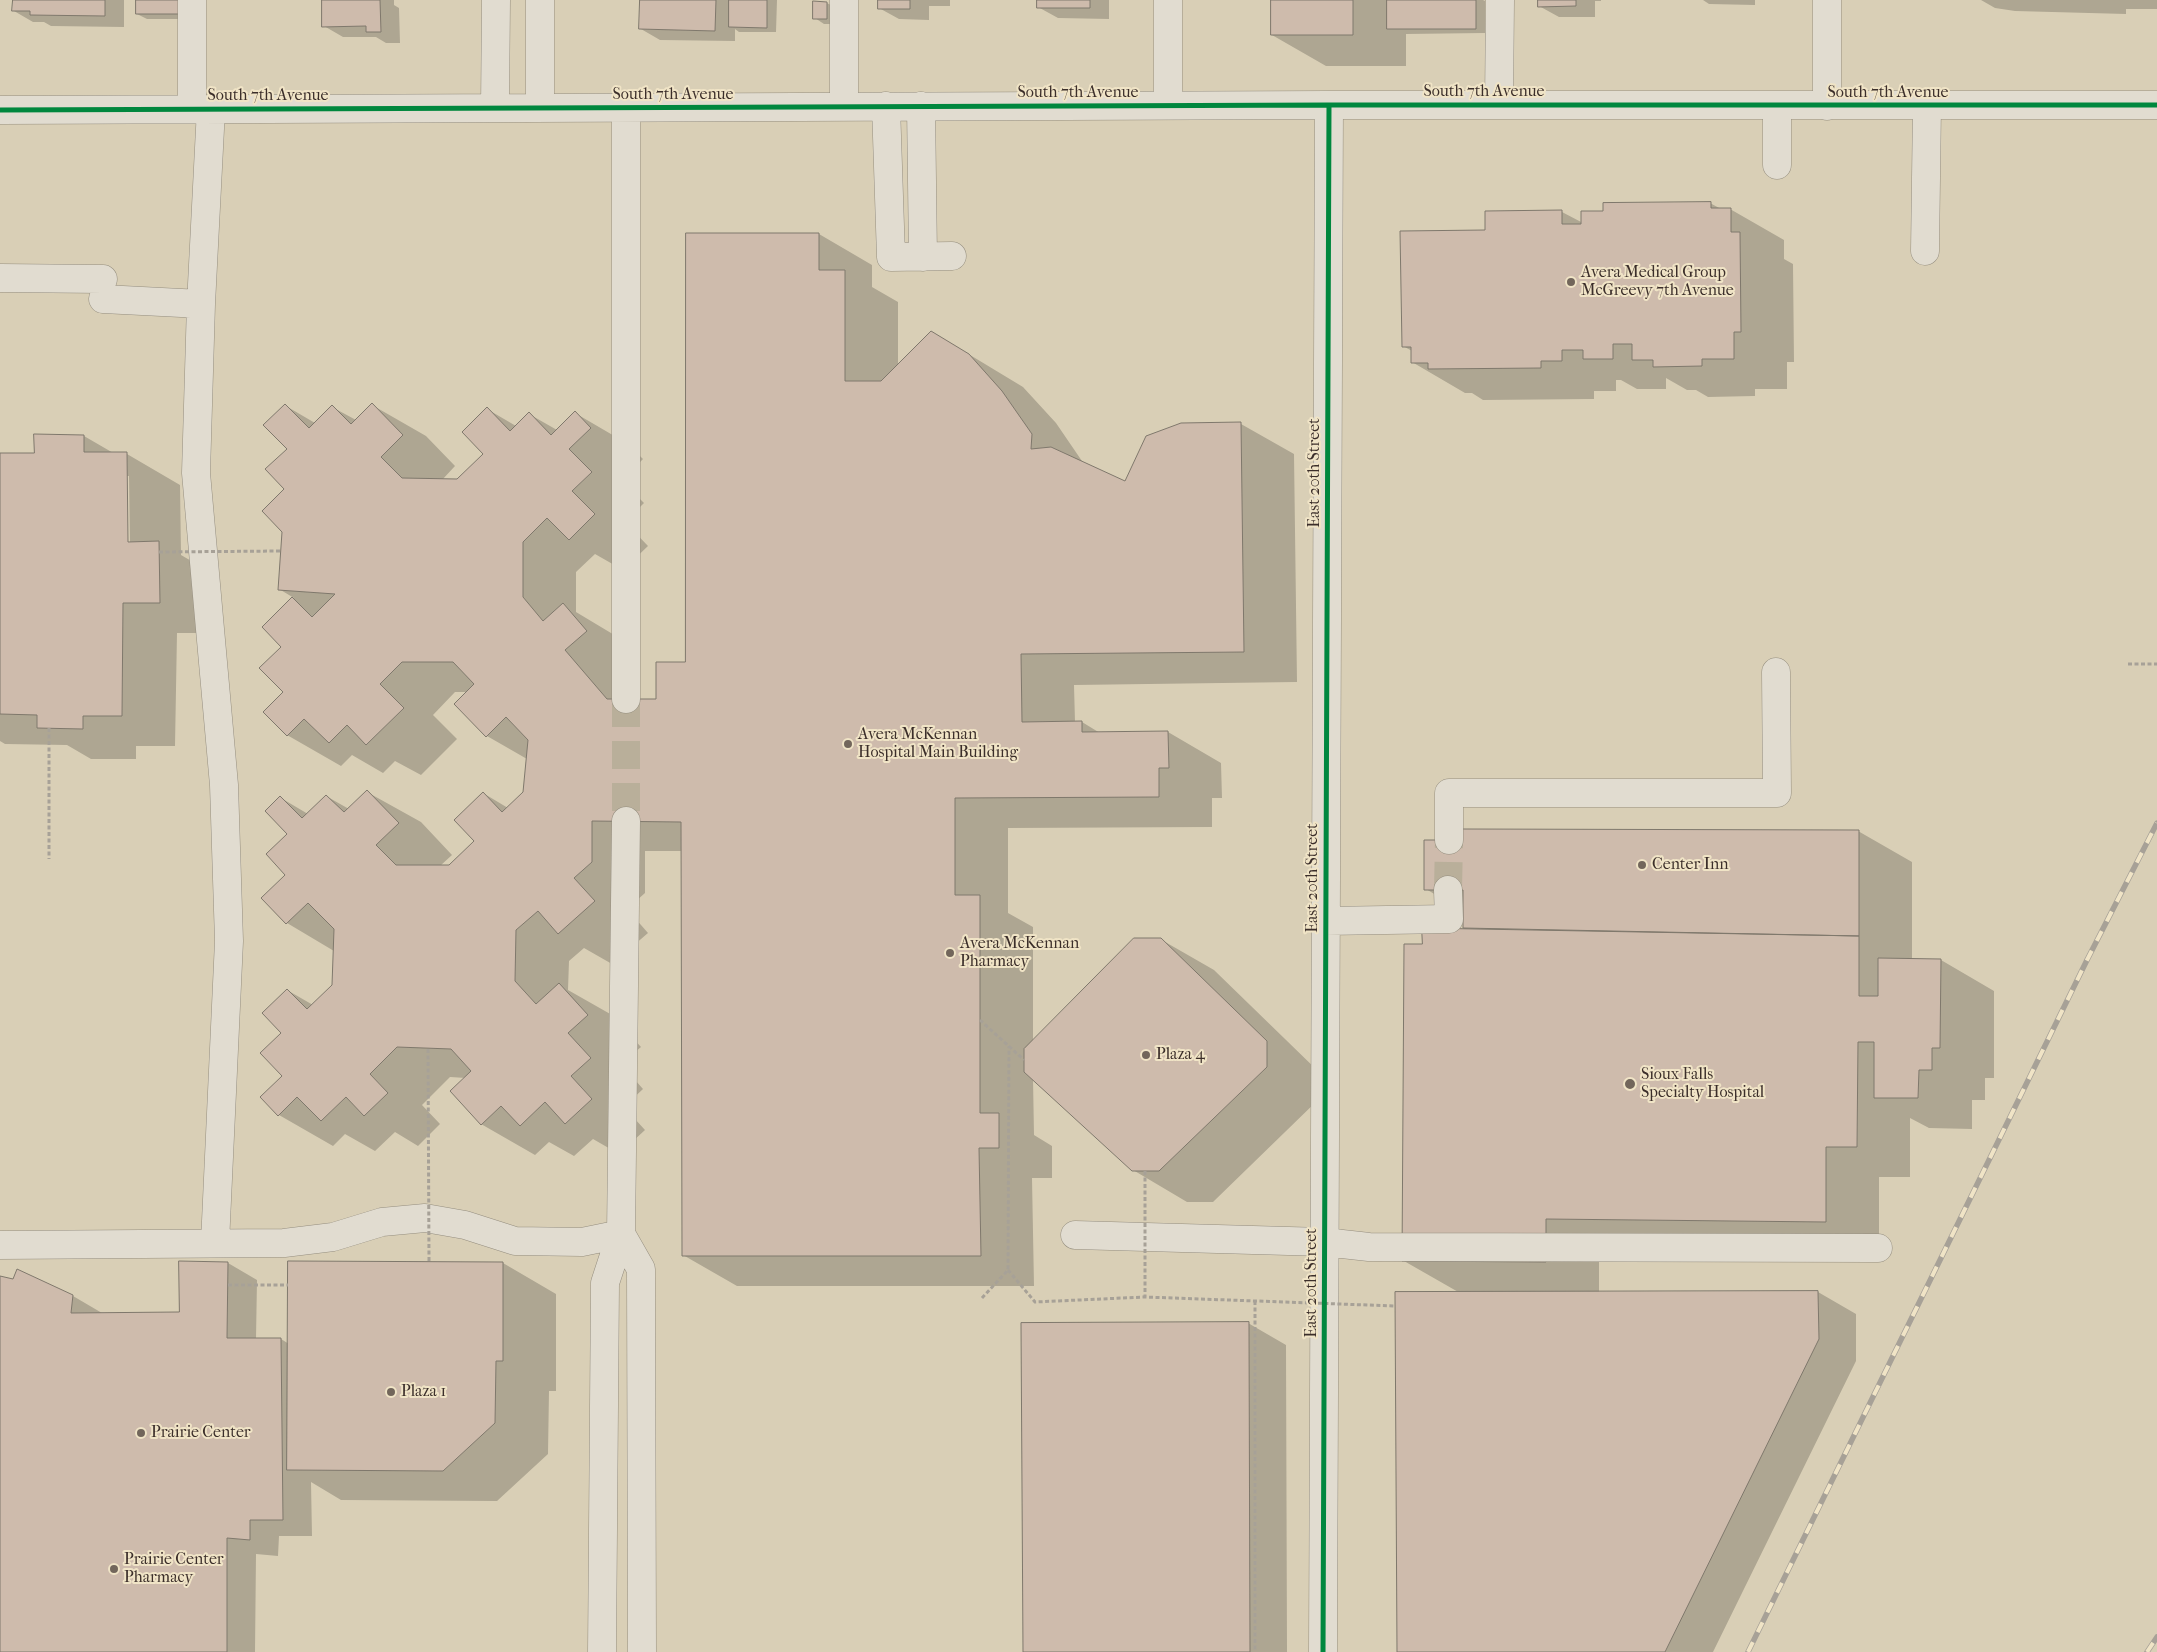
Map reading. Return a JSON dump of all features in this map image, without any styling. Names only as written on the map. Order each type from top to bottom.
[{"type":"street","points":[[192,0],[202,109],[201,304],[196,474],[224,784],[229,941],[215,1243]]},
{"type":"street","points":[[495,108],[496,0]]},
{"type":"street","points":[[540,0],[540,108]]},
{"type":"street","points":[[844,0],[844,107]]},
{"type":"street","points":[[1168,0],[1168,105]]},
{"type":"street","points":[[1499,105],[1500,0]]},
{"type":"street","points":[[1827,0],[1827,106]]},
{"type":"street","name":"South 7th Avenue","points":[[0,110],[1168,105],[2157,105]]},
{"type":"street","name":"East 20th Street","points":[[1323,1652],[1329,105]]},
{"type":"street","points":[[886,106],[891,257],[952,256]]},
{"type":"street","points":[[921,106],[923,256]]},
{"type":"street","points":[[1777,106],[1777,165]]},
{"type":"street","points":[[1925,252],[1927,106]]},
{"type":"street","points":[[626,107],[626,699]]},
{"type":"street","points":[[0,278],[103,289],[201,304]]},
{"type":"street","points":[[1449,840],[1449,793],[1776,793],[1776,672]]},
{"type":"street","points":[[602,1652],[605,1283],[621,1234],[626,821]]},
{"type":"street","points":[[1325,921],[1449,919],[1448,890]]},
{"type":"street","points":[[0,1245],[284,1243],[333,1237],[382,1222],[425,1218],[465,1225],[514,1241],[582,1242],[621,1234]]},
{"type":"street","points":[[621,1234],[641,1269],[640,1482],[642,1652]]},
{"type":"street","points":[[1075,1235],[1324,1242],[1369,1247],[1878,1248]]},
{"type":"street","points":[[603,1483],[640,1482]]},
{"type":"path","points":[[159,552],[280,551]]},
{"type":"path","points":[[2128,664],[2157,664]]},
{"type":"path","points":[[49,728],[49,858]]},
{"type":"path","points":[[980,1020],[1024,1060]]},
{"type":"path","points":[[1009,1046],[1008,1270],[1035,1302],[1145,1297],[1396,1306]]},
{"type":"path","points":[[428,1049],[429,1262]]},
{"type":"path","points":[[1145,1172],[1145,1297]]},
{"type":"path","points":[[982,1298],[1008,1270]]},
{"type":"path","points":[[228,1285],[288,1285]]},
{"type":"path","points":[[1255,1301],[1255,1652]]},
{"type":"building","points":[[13,0],[105,0],[105,16],[30,15],[30,11],[12,11]]},
{"type":"building","points":[[136,0],[181,0],[181,14],[136,14]]},
{"type":"building","points":[[322,0],[380,0],[381,32],[366,32],[366,26],[322,27]]},
{"type":"building","points":[[640,0],[716,0],[715,31],[639,29]]},
{"type":"building","points":[[729,0],[767,0],[767,28],[729,27]]},
{"type":"building","points":[[878,0],[910,0],[910,9],[878,9]]},
{"type":"building","points":[[1037,0],[1090,0],[1090,8],[1037,8]]},
{"type":"building","points":[[1271,0],[1353,0],[1353,35],[1271,35]]},
{"type":"building","points":[[1387,0],[1476,0],[1476,29],[1387,29]]},
{"type":"building","points":[[1538,0],[1576,0],[1576,6],[1538,7]]},
{"type":"building","points":[[813,1],[827,2],[827,19],[813,19]]},
{"type":"building","name":"Avera Medical Group McGreevy 7th Avenue","points":[[1711,202],[1711,208],[1731,208],[1731,232],[1740,232],[1741,332],[1734,332],[1734,359],[1702,359],[1702,366],[1653,367],[1653,360],[1632,360],[1632,344],[1613,344],[1613,359],[1583,359],[1583,350],[1562,350],[1562,361],[1541,361],[1541,368],[1428,369],[1428,363],[1411,363],[1411,347],[1402,347],[1400,231],[1485,230],[1485,211],[1562,210],[1562,224],[1581,224],[1581,211],[1603,211],[1603,203]]},
{"type":"building","name":"Avera McKennan Hospital Main Building","points":[[686,233],[819,233],[819,270],[845,270],[845,381],[881,381],[931,331],[969,354],[1002,391],[1032,434],[1031,449],[1051,447],[1125,481],[1146,436],[1181,423],[1241,422],[1244,652],[1021,654],[1022,722],[1082,721],[1082,732],[1168,731],[1169,768],[1159,768],[1159,797],[955,798],[955,895],[980,895],[980,1113],[999,1113],[999,1148],[979,1148],[981,1256],[682,1256],[681,822],[592,821],[592,862],[574,878],[595,901],[558,934],[538,911],[516,930],[515,981],[536,1004],[559,983],[588,1015],[568,1033],[591,1058],[571,1076],[592,1099],[565,1124],[545,1102],[520,1126],[501,1106],[481,1125],[450,1091],[471,1071],[451,1049],[397,1047],[370,1074],[388,1093],[364,1116],[346,1097],[321,1121],[297,1097],[278,1116],[260,1097],[282,1076],[260,1053],[281,1033],[262,1013],[287,989],[307,1009],[332,985],[334,929],[308,903],[286,924],[261,898],[285,875],[266,854],[287,834],[265,811],[280,796],[302,818],[326,795],[344,812],[367,790],[399,823],[376,845],[396,865],[449,865],[474,841],[454,820],[483,792],[502,812],[523,792],[528,740],[506,717],[486,737],[454,704],[474,684],[453,662],[402,662],[380,684],[404,708],[366,745],[347,725],[329,743],[304,719],[287,736],[263,712],[283,692],[259,668],[281,647],[262,627],[292,597],[312,617],[335,594],[278,590],[282,532],[262,511],[284,489],[265,469],[287,449],[263,425],[285,404],[309,428],[332,405],[351,424],[372,403],[403,435],[381,457],[402,478],[457,479],[483,454],[462,432],[487,407],[510,431],[529,412],[551,435],[575,411],[591,428],[569,449],[592,472],[572,491],[595,514],[569,540],[547,518],[523,542],[523,597],[543,621],[563,603],[587,631],[565,650],[607,699],[656,699],[656,662],[685,662]]},
{"type":"building","points":[[34,434],[84,435],[84,452],[127,452],[128,542],[159,541],[160,603],[123,603],[122,716],[83,716],[83,729],[37,728],[37,715],[0,714],[0,453],[34,453]]},
{"type":"building","name":"Center Inn","points":[[1459,829],[1859,830],[1859,936],[1463,928],[1463,890],[1424,890],[1424,840],[1459,840]]},
{"type":"building","name":"Sioux Falls Specialty Hospital","points":[[1422,928],[1859,936],[1859,996],[1878,996],[1878,958],[1941,959],[1940,1048],[1932,1048],[1932,1070],[1919,1070],[1918,1098],[1874,1098],[1874,1042],[1858,1042],[1857,1147],[1826,1147],[1826,1222],[1546,1219],[1546,1262],[1402,1261],[1404,944],[1422,944]]},
{"type":"building","name":"Plaza 4","points":[[1134,938],[1161,938],[1267,1041],[1267,1067],[1159,1171],[1132,1171],[1024,1072],[1024,1049]]},
{"type":"building","name":"Prairie Center","points":[[179,1261],[228,1262],[227,1338],[281,1338],[283,1520],[250,1520],[250,1540],[227,1538],[227,1652],[0,1652],[0,1276],[13,1279],[17,1269],[73,1295],[71,1313],[179,1312]]},
{"type":"building","name":"Plaza 1","points":[[288,1261],[503,1262],[503,1361],[496,1361],[495,1423],[443,1471],[287,1470]]},
{"type":"building","points":[[1818,1291],[1819,1339],[1665,1652],[1397,1652],[1395,1292]]},
{"type":"building","points":[[1249,1322],[1250,1652],[1023,1652],[1021,1323]]},
{"type":"tunnel","points":[[626,699],[626,821]]},
{"type":"tunnel","points":[[1448,890],[1449,840]]},
{"type":"railway","points":[[1748,1652],[2087,960],[2157,823]]},
{"type":"railway","points":[[2147,1652],[2157,1637]]},
{"type":"cycle path","points":[[0,110],[1329,105],[2157,105]]},
{"type":"cycle path","points":[[1323,1652],[1329,105]]},
{"type":"place","name":"Avera Medical Group McGreevy 7th Avenue","points":[[1571,282]]},
{"type":"place","name":"Avera McKennan Hospital Main Building","points":[[848,744]]},
{"type":"place","name":"Center Inn","points":[[1642,865]]},
{"type":"place","name":"Avera McKennan Pharmacy","points":[[950,953]]},
{"type":"place","name":"Plaza 4","points":[[1146,1055]]},
{"type":"place","name":"Sioux Falls Specialty Hospital","points":[[1630,1084]]},
{"type":"place","name":"Plaza 1","points":[[391,1392]]},
{"type":"place","name":"Prairie Center","points":[[141,1433]]},
{"type":"place","name":"Prairie Center Pharmacy","points":[[114,1569]]}]
